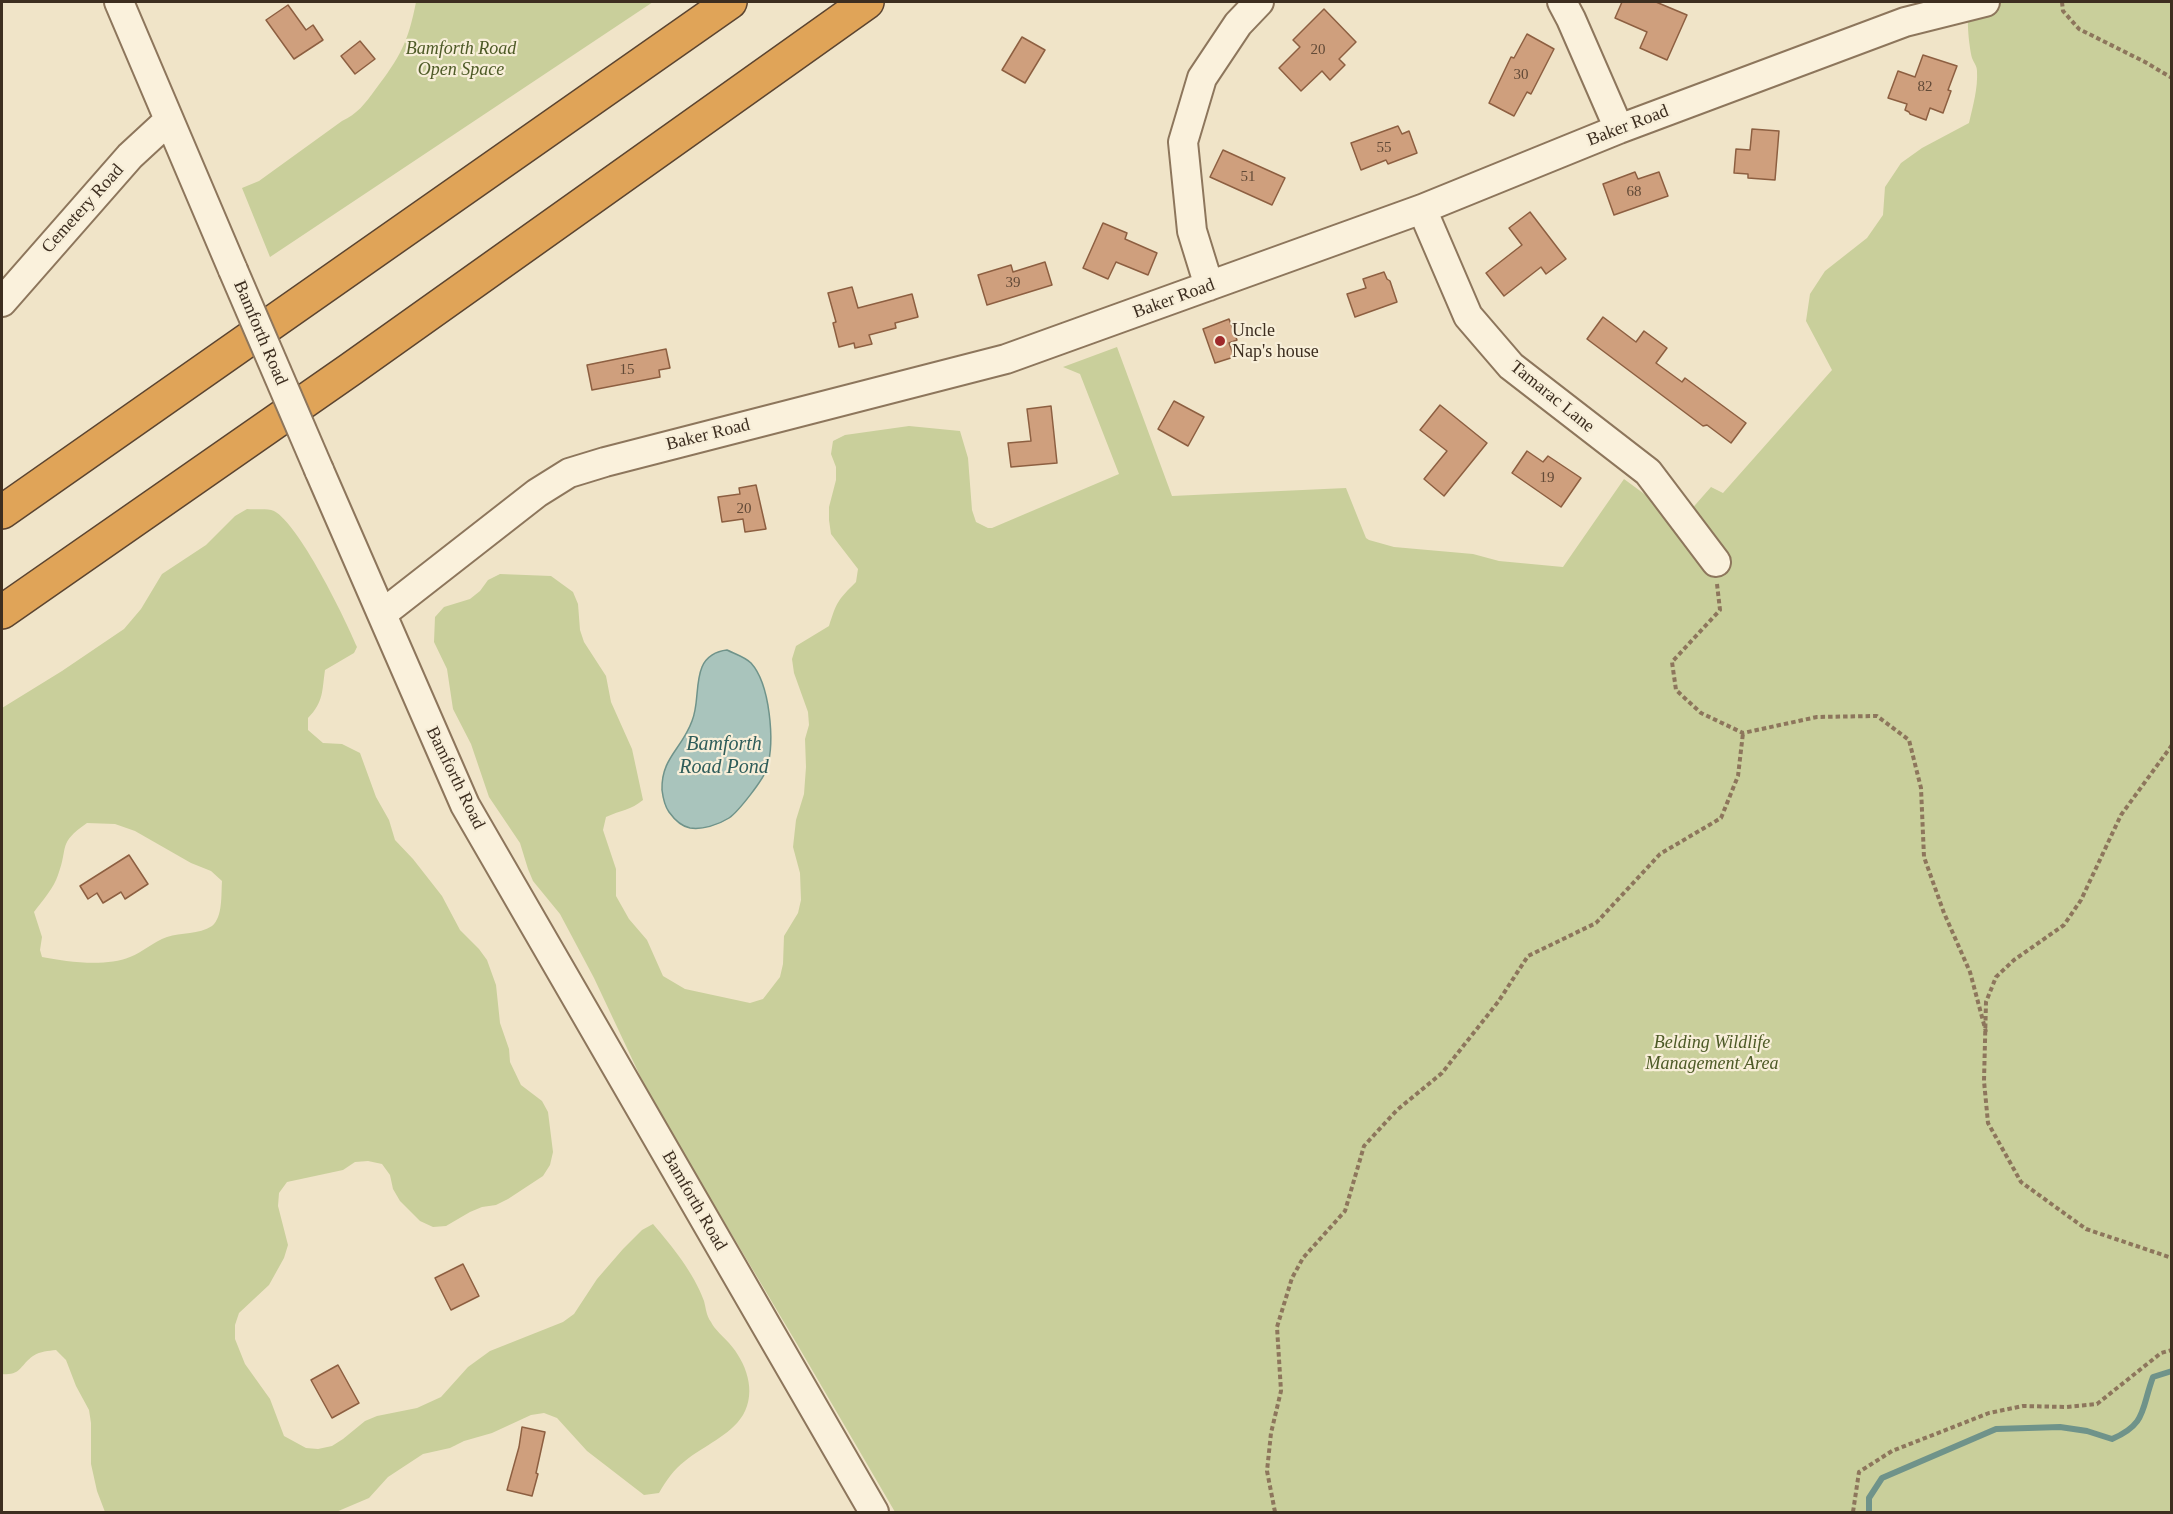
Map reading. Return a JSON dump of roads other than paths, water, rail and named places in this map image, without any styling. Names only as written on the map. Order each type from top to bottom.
[{"type":"highway","points":[[2,512],[730,2]]},
{"type":"highway","points":[[2,612],[351,369],[867,2]]},
{"type":"street","name":"Bamforth Road","points":[[119,2],[465,805],[874,1512]]},
{"type":"street","points":[[1209,286],[1192,231],[1183,142],[1202,78],[1238,24],[1259,2]]},
{"type":"street","points":[[1562,2],[1619,129]]},
{"type":"street","name":"Baker Road","points":[[382,614],[537,493],[569,473],[1006,359],[1422,209],[1619,129],[1905,22],[1985,2]]},
{"type":"street","name":"Cemetery Road","points":[[2,302],[130,156],[169,120]]},
{"type":"street","name":"Tamarac Lane","points":[[1422,209],[1468,316],[1511,366],[1648,472],[1716,562]]},
{"type":"water","name":"Bamforth Road Pond","points":[[727,650],[751,663],[763,684],[767,698],[771,743],[767,768],[761,780],[733,815],[725,821],[710,826],[690,828],[678,822],[667,809],[662,790],[663,779],[668,761],[692,721],[696,708],[698,680],[704,663],[712,655]]},
{"type":"waterway","points":[[1869,1512],[1869,1498],[1882,1478],[1996,1429],[2060,1427],[2087,1431],[2112,1439],[2137,1421],[2153,1377],[2172,1371]]},
{"type":"place","name":"Uncle Nap's house","points":[[1220,341]]},
{"type":"park label","name":"Bamforth Road Open Space","points":[[461,59]]},
{"type":"park label","name":"Belding Wildlife Management Area","points":[[1712,1053]]}]
